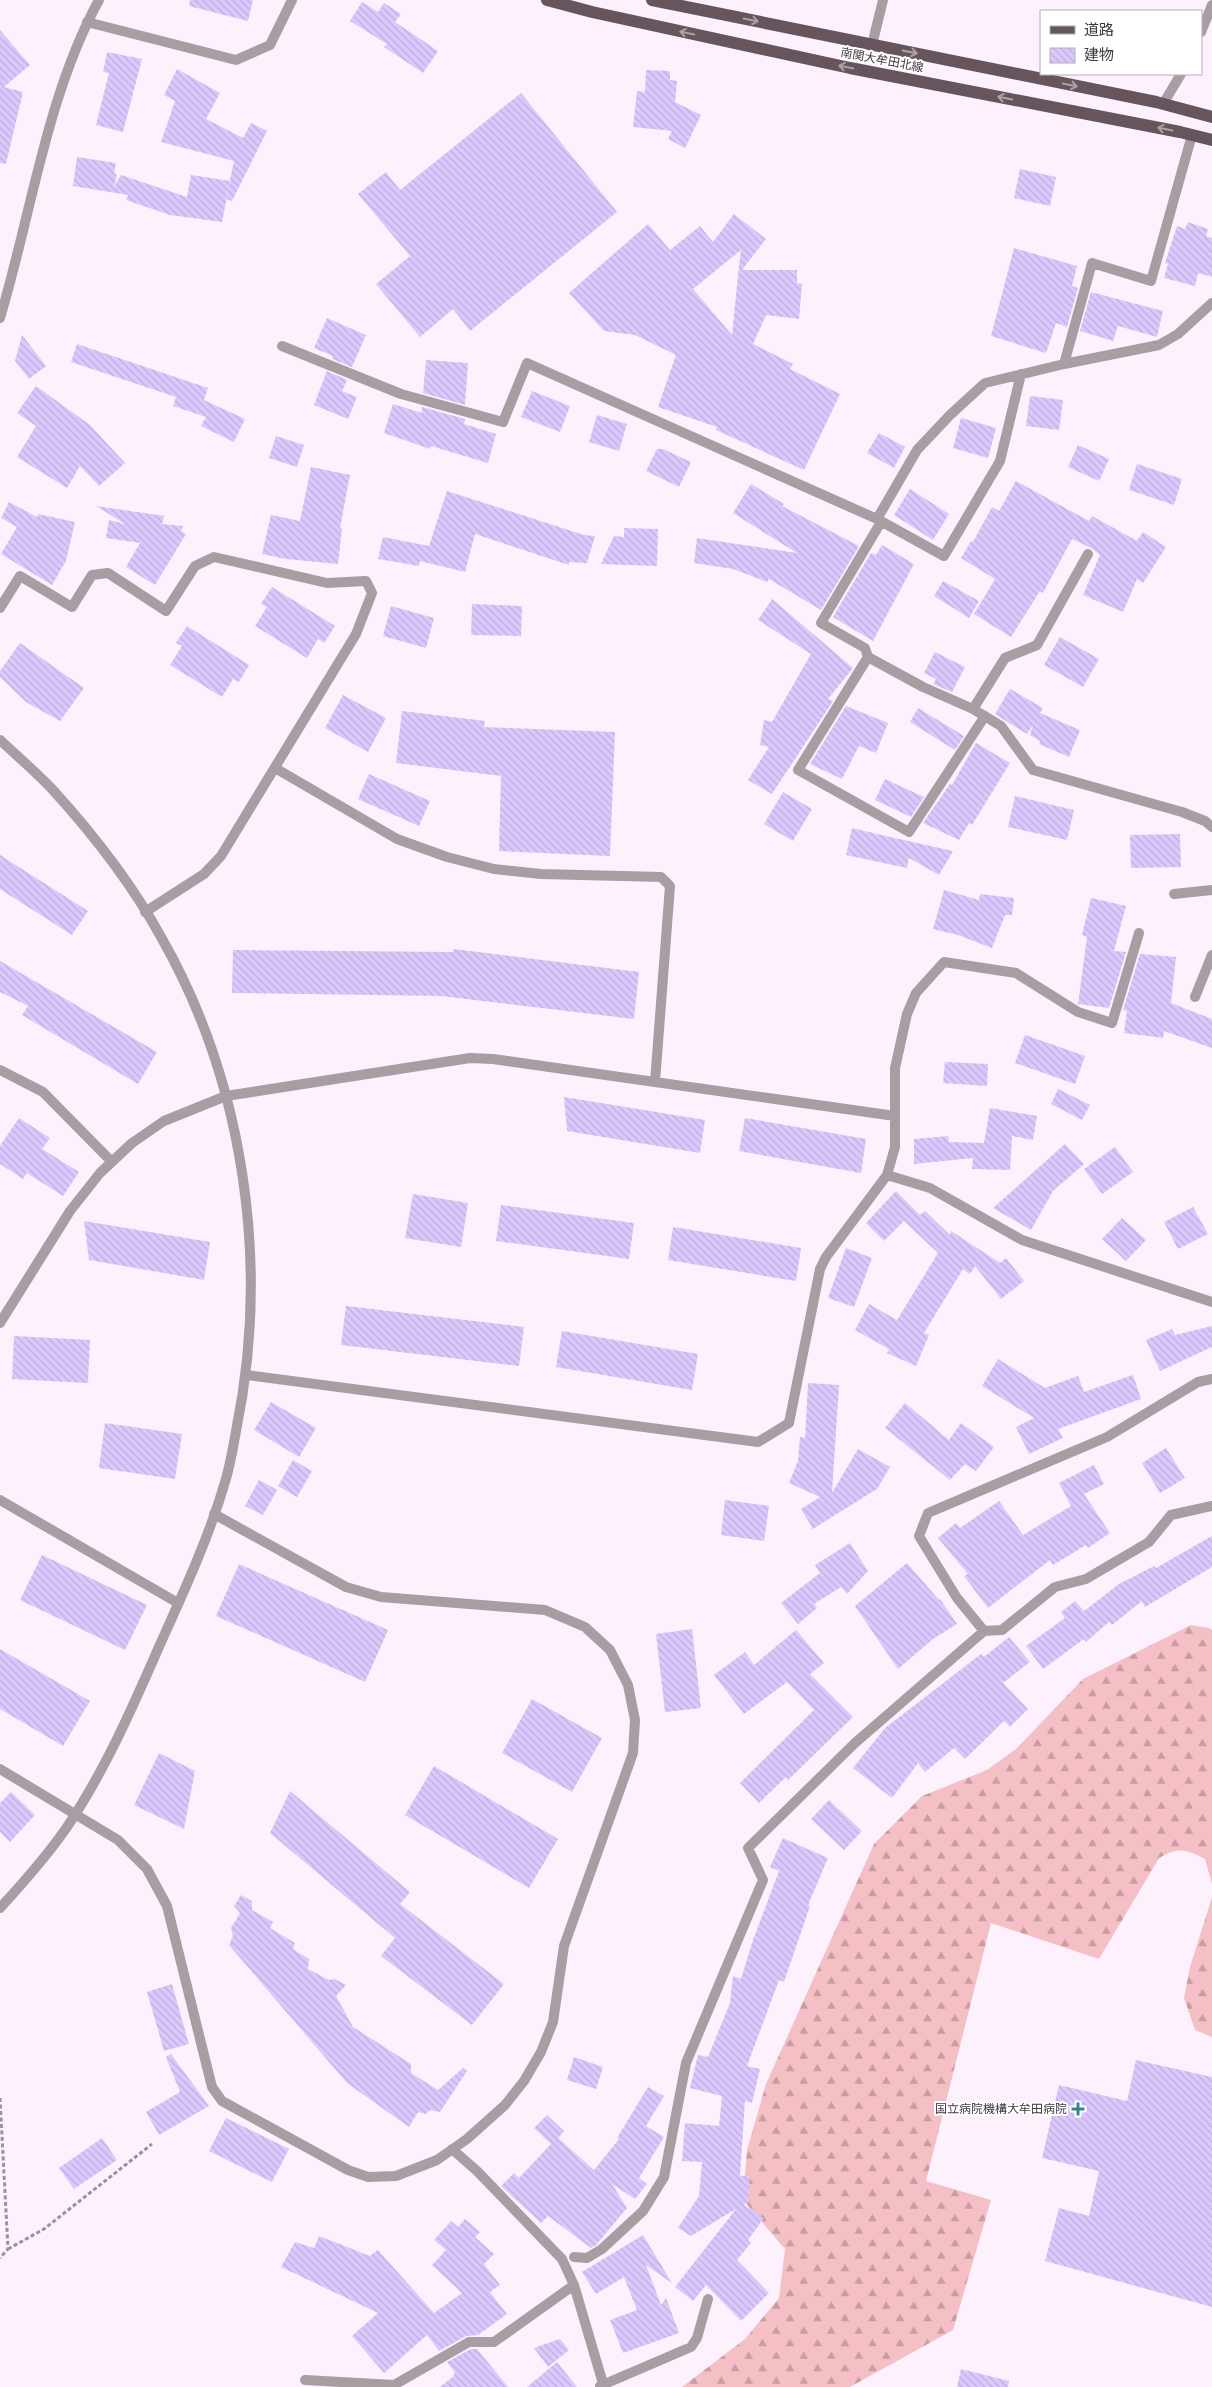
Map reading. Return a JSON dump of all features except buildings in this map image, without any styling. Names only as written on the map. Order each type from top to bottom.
[{"type":"main road","name":"南関大牟田北線","points":[[547,0],[592,12],[850,68],[1212,140]]},
{"type":"main road","name":"南関大牟田北線","points":[[652,0],[1163,104],[1212,117]]},
{"type":"street","points":[[0,318],[4,286],[56,107],[87,22],[99,0]]},
{"type":"street","points":[[87,22],[236,60],[270,45],[292,0]]},
{"type":"street","points":[[872,45],[883,0]]},
{"type":"street","points":[[1202,30],[1212,6]]},
{"type":"street","points":[[1163,104],[1180,75]]},
{"type":"street","points":[[1064,364],[1092,263],[1151,281],[1192,135]]},
{"type":"street","points":[[1212,304],[1178,334],[1159,345],[1064,364],[984,383],[950,414],[917,450],[821,623],[865,648],[868,657],[922,687],[973,709],[1001,726],[1032,770],[1182,812],[1205,821],[1212,827]]},
{"type":"street","points":[[282,346],[401,394],[503,422],[527,363],[879,520],[944,556],[1000,461],[1021,374]]},
{"type":"street","points":[[973,709],[1005,658],[1037,645],[1088,554]]},
{"type":"street","points":[[0,608],[20,576],[72,607],[92,575],[108,573],[166,611],[195,566],[214,557],[327,582],[366,581],[372,592],[356,634],[221,856],[204,874],[145,912]]},
{"type":"street","points":[[868,657],[798,770],[909,832],[984,716]]},
{"type":"street","points":[[0,740],[51,788],[114,864],[162,937],[201,1020],[226,1096],[244,1181],[251,1248],[251,1326],[247,1374],[226,1480],[202,1550],[112,1750],[75,1814],[41,1861],[0,1908]]},
{"type":"street","points":[[274,768],[397,840],[447,857],[494,869],[541,874],[661,877],[670,886],[655,1082]]},
{"type":"street","points":[[1174,894],[1212,890]]},
{"type":"street","points":[[247,1374],[758,1442],[789,1423],[820,1269],[826,1257],[887,1175],[895,1147],[895,1068],[907,1014],[916,993],[944,962],[1016,973],[1078,1012],[1112,1023],[1139,933]]},
{"type":"street","points":[[1195,997],[1212,955]]},
{"type":"street","points":[[0,1323],[70,1210],[112,1162],[132,1143],[164,1121],[226,1096],[470,1058],[493,1059],[895,1116]]},
{"type":"street","points":[[0,1070],[43,1092],[112,1162]]},
{"type":"street","points":[[887,1175],[930,1188],[1022,1240],[1212,1302]]},
{"type":"street","points":[[984,1631],[957,1598],[919,1536],[928,1513],[1107,1437],[1198,1382],[1212,1379]]},
{"type":"street","points":[[0,1500],[178,1603]]},
{"type":"street","points":[[574,2257],[587,2258],[602,2248],[643,2211],[664,2177],[686,2063],[763,1880],[748,1848],[855,1743],[984,1631],[1002,1630],[1055,1587],[1086,1579],[1149,1542],[1171,1515],[1212,1506]]},
{"type":"street","points":[[0,1769],[118,1840],[147,1869],[167,1906],[212,2087],[222,2101],[348,2170],[368,2177],[396,2176],[437,2160],[467,2140],[505,2105],[524,2081],[541,2052],[553,2022],[564,1946],[633,1753],[635,1720],[628,1685],[610,1650],[584,1627],[545,1610],[380,1597],[346,1587],[214,1514]]},
{"type":"street","points":[[452,2150],[477,2172],[562,2259],[574,2286],[602,2386],[691,2347],[697,2338],[708,2299]]},
{"type":"street","points":[[305,2380],[394,2385],[469,2342],[494,2342],[574,2286]]},
{"type":"path","points":[[0,2098],[8,2249]]},
{"type":"path","points":[[0,2258],[8,2249],[44,2229],[152,2144]]},
{"type":"green space","points":[[1191,1625],[1212,1630],[1212,1884],[1205,1859],[1187,1851],[1172,1852],[1159,1858],[1099,1959],[991,1923],[926,2181],[991,2200],[953,2330],[850,2387],[682,2387],[745,2339],[779,2298],[785,2249],[743,2200],[747,2150],[766,2084],[874,1844],[922,1796],[987,1770],[1016,1749],[1083,1679]]},
{"type":"green space","points":[[1212,1897],[1212,2037],[1195,2030],[1184,1998],[1190,1967]]},
{"type":"place","name":"国立病院機構大牟田病院","points":[[1078,2109]]}]
